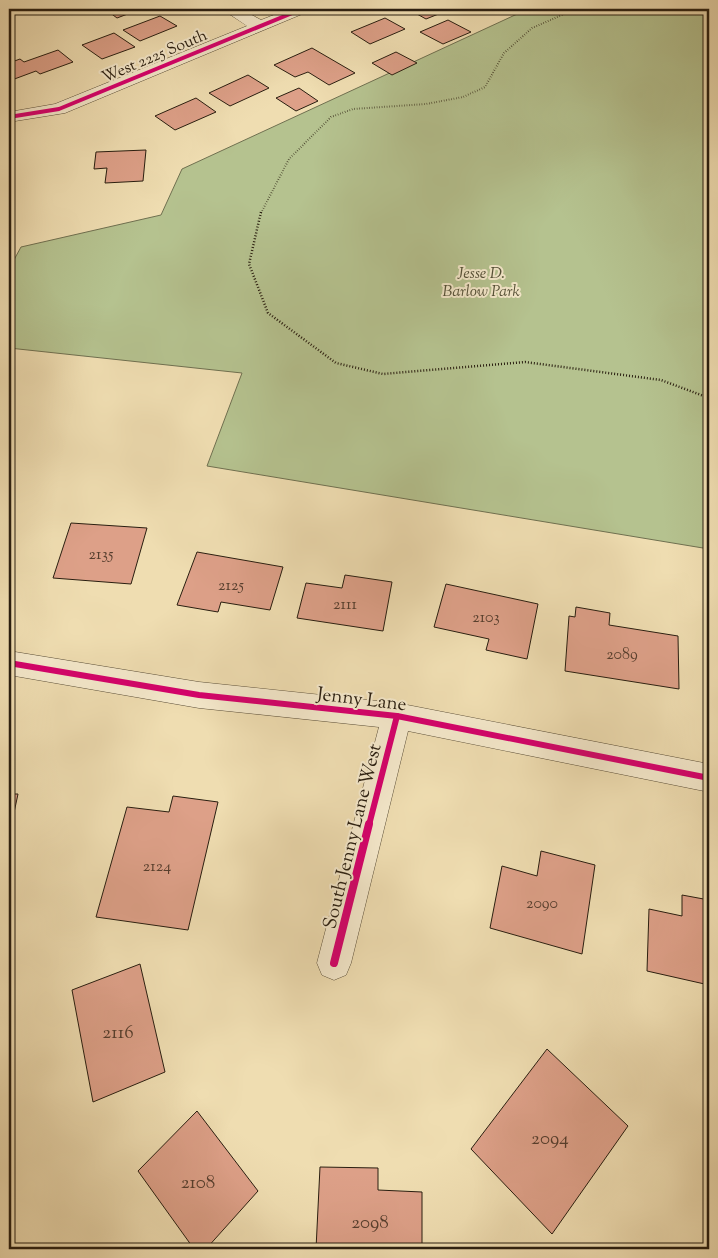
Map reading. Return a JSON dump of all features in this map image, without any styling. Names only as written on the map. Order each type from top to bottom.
[{"type":"street","points":[[230,9],[259,26]]},
{"type":"street","name":"West 2225 South","points":[[10,123],[59,109],[302,9]]},
{"type":"street","name":"Jenny Lane","points":[[9,663],[198,695],[397,716],[709,778]]},
{"type":"street","name":"South Jenny Lane West","points":[[334,963],[397,716]]},
{"type":"path","points":[[587,9],[571,11],[532,28],[504,53],[484,87],[463,97],[426,104],[353,109],[331,117],[289,159],[261,212],[249,264],[268,312],[336,363],[383,374],[526,362],[660,380],[709,398]]},
{"type":"green space","name":"Jesse D. Barlow Park","points":[[528,9],[709,9],[709,549],[207,466],[242,373],[9,348],[9,269],[21,247],[161,215],[182,169]]},
{"type":"building","points":[[105,9],[141,9],[117,18]]},
{"type":"building","points":[[408,9],[451,9],[426,19]]},
{"type":"building","points":[[160,16],[177,26],[140,41],[123,30]]},
{"type":"building","points":[[385,18],[405,29],[370,44],[351,32]]},
{"type":"building","points":[[448,20],[471,32],[443,44],[420,32]]},
{"type":"building","points":[[114,33],[135,47],[102,59],[82,45]]},
{"type":"building","points":[[312,48],[355,73],[329,85],[308,72],[295,77],[274,65]]},
{"type":"building","points":[[58,50],[73,62],[40,74],[36,71],[9,81],[9,63],[20,59],[24,62]]},
{"type":"building","points":[[396,52],[417,63],[392,75],[372,63]]},
{"type":"building","points":[[248,75],[269,88],[230,106],[209,93]]},
{"type":"building","points":[[299,88],[318,101],[296,111],[276,98]]},
{"type":"building","points":[[196,98],[216,112],[175,130],[155,116]]},
{"type":"building","points":[[146,150],[143,181],[105,183],[107,168],[94,169],[96,152]]},
{"type":"building","points":[[71,523],[147,528],[131,584],[53,578]]},
{"type":"building","points":[[197,552],[283,567],[270,610],[221,602],[218,612],[177,605]]},
{"type":"building","points":[[345,575],[392,582],[383,631],[297,618],[306,583],[342,588]]},
{"type":"building","points":[[446,584],[538,604],[527,659],[486,650],[489,639],[434,627]]},
{"type":"building","points":[[576,607],[610,613],[609,625],[678,636],[679,689],[565,671],[569,616],[575,617]]},
{"type":"building","points":[[9,794],[18,794],[9,836]]},
{"type":"building","points":[[173,796],[218,802],[188,930],[96,917],[127,807],[169,812]]},
{"type":"building","points":[[541,851],[595,865],[582,954],[490,928],[502,866],[537,876]]},
{"type":"building","points":[[682,895],[709,900],[709,985],[647,971],[649,909],[682,916]]},
{"type":"building","points":[[140,964],[165,1072],[93,1102],[72,990]]},
{"type":"building","points":[[547,1049],[628,1126],[552,1234],[471,1149]]},
{"type":"building","points":[[197,1111],[258,1191],[206,1249],[194,1249],[138,1171]]},
{"type":"building","points":[[320,1167],[378,1168],[378,1190],[422,1192],[422,1249],[316,1249]]},
{"type":"cycle path","points":[[9,117],[59,109],[302,9]]},
{"type":"cycle path","points":[[9,663],[199,695],[397,716],[709,778]]},
{"type":"cycle path","points":[[334,963],[397,716]]}]
